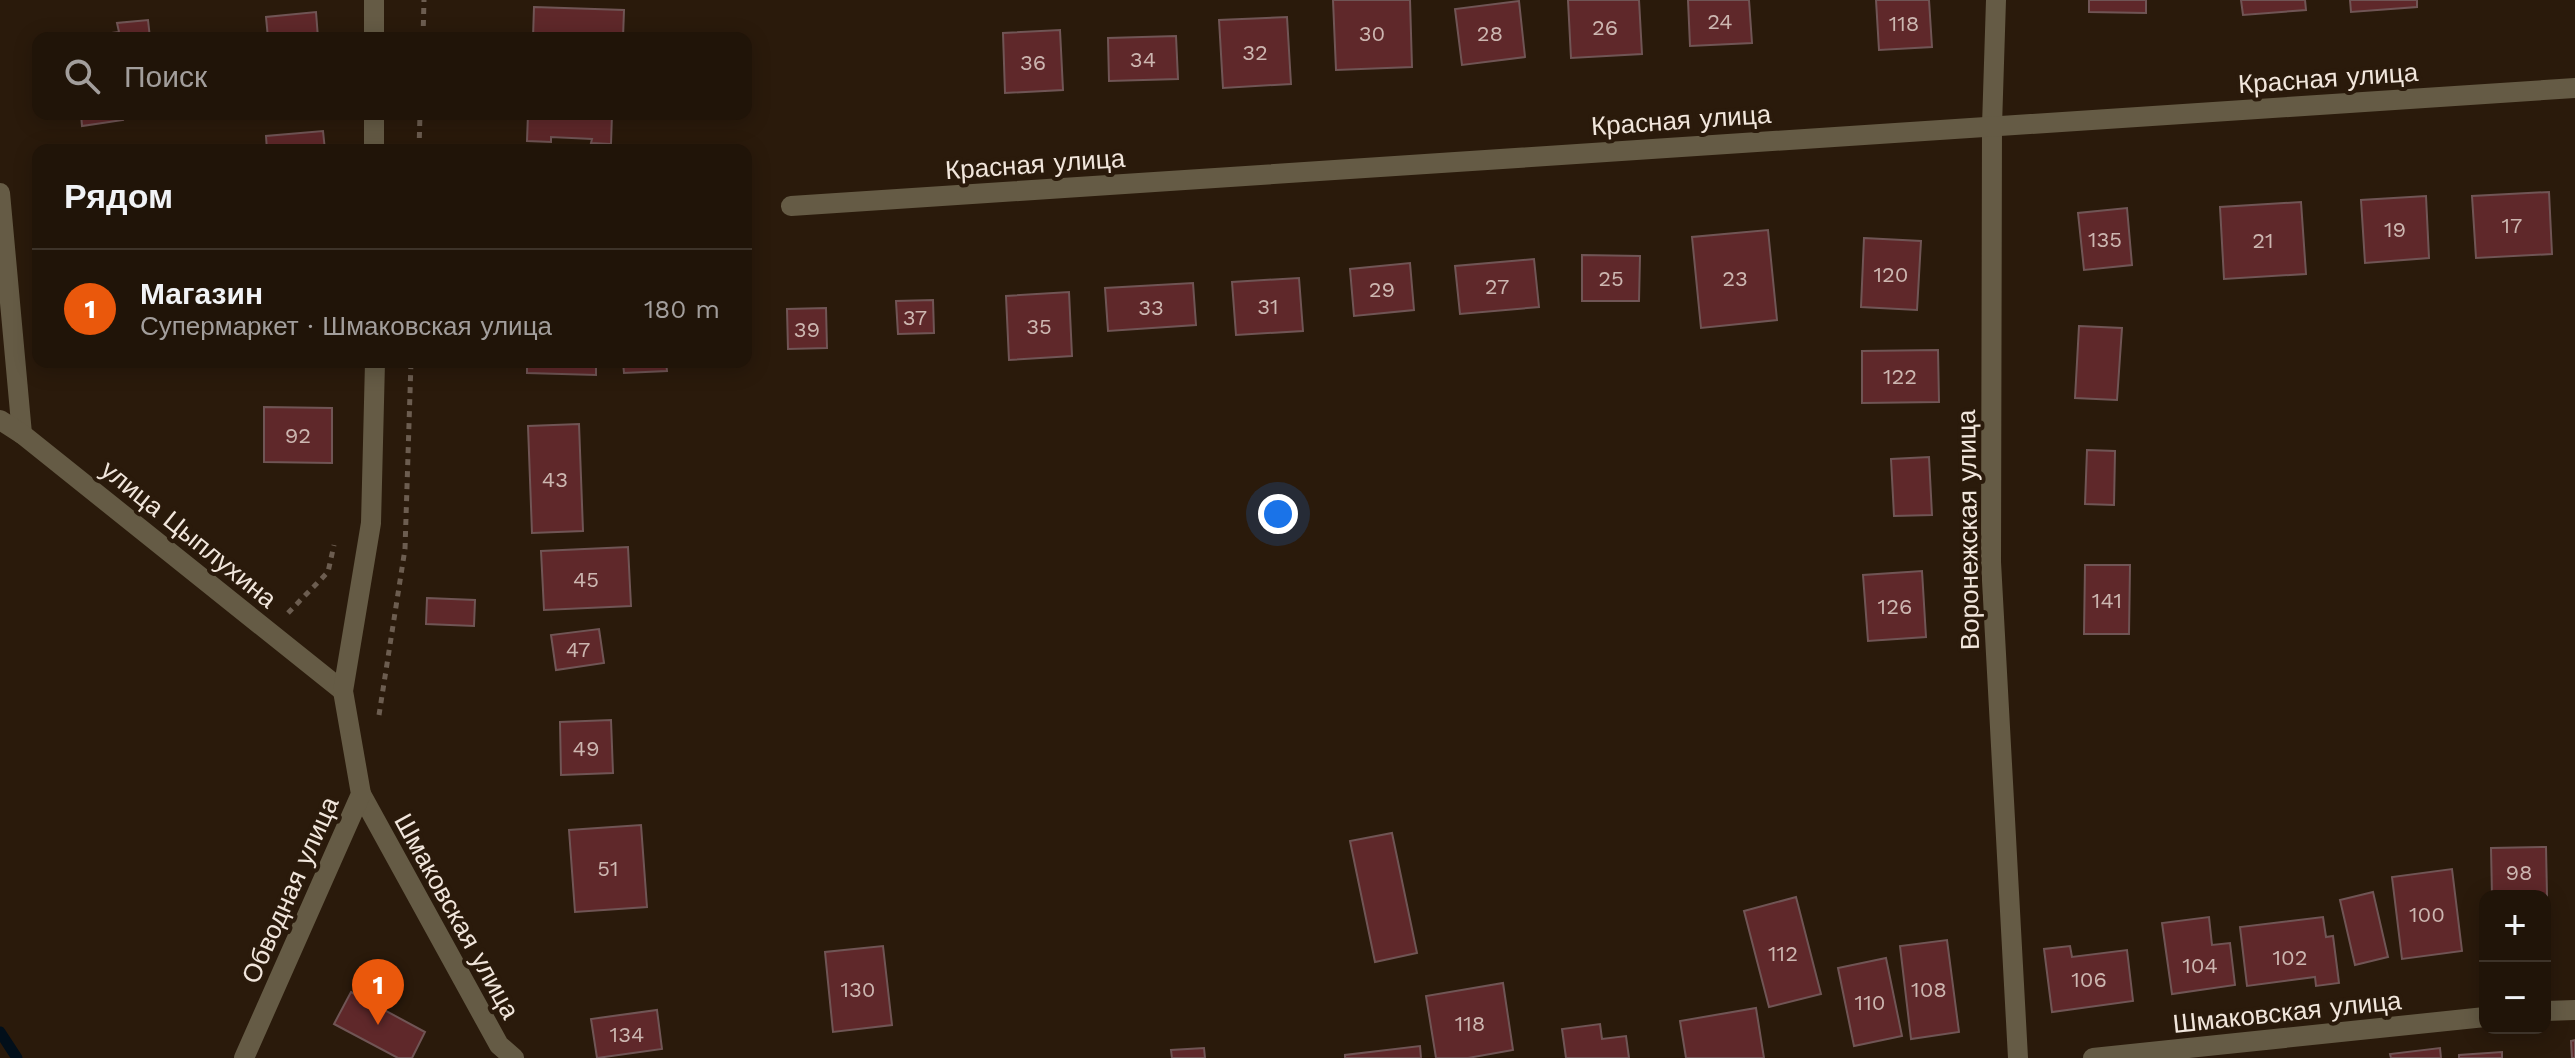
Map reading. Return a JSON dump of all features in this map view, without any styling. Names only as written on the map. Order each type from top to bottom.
[{"type":"street","points":[[374,0],[374,32]]},
{"type":"street","name":"Воронежская улица","points":[[1996,0],[1992,126],[1991,562],[2018,1058]]},
{"type":"street","name":"Красная улица","points":[[791,206],[2575,88]]},
{"type":"street","points":[[374,120],[374,144]]},
{"type":"street","points":[[0,193],[22,434]]},
{"type":"street","name":"Обводная улица","points":[[244,1058],[361,794],[343,691],[371,523],[375,368]]},
{"type":"street","name":"улица Цыплухина","points":[[0,420],[22,434],[343,691]]},
{"type":"street","name":"Шмаковская улица","points":[[361,794],[499,1045],[514,1058]]},
{"type":"street","points":[[2551,1011],[2575,1010]]},
{"type":"street","name":"Шмаковская улица","points":[[2093,1058],[2479,1018]]},
{"type":"path","points":[[423,32],[424,0]]},
{"type":"path","points":[[419,144],[420,120]]},
{"type":"path","points":[[379,717],[405,549],[411,368]]},
{"type":"path","points":[[269,632],[328,572],[335,542]]},
{"type":"building","points":[[1333,0],[1410,0],[1412,67],[1336,70]]},
{"type":"building","points":[[1568,0],[1639,0],[1642,54],[1571,58]]},
{"type":"building","points":[[1688,0],[1749,0],[1752,43],[1690,46]]},
{"type":"building","points":[[1876,0],[1929,0],[1932,47],[1879,50]]},
{"type":"building","points":[[2089,0],[2146,0],[2146,13],[2089,12]]},
{"type":"building","points":[[2241,0],[2305,0],[2306,10],[2243,15]]},
{"type":"building","points":[[2350,0],[2417,0],[2417,7],[2351,12]]},
{"type":"building","points":[[1519,1],[1525,57],[1462,65],[1455,9]]},
{"type":"building","points":[[534,7],[624,10],[623,32],[533,32]]},
{"type":"building","points":[[316,12],[318,32],[267,32],[266,17]]},
{"type":"building","points":[[1287,17],[1291,84],[1223,88],[1219,20]]},
{"type":"building","points":[[148,20],[149,32],[119,32],[117,23]]},
{"type":"building","points":[[1060,30],[1063,90],[1005,93],[1003,33]]},
{"type":"building","points":[[1176,36],[1178,79],[1109,81],[1108,38]]},
{"type":"building","points":[[82,120],[123,120],[82,126]]},
{"type":"building","points":[[528,120],[612,120],[611,144],[591,143],[592,139],[551,137],[551,142],[527,141]]},
{"type":"building","points":[[323,131],[324,144],[267,144],[266,136]]},
{"type":"building","points":[[2549,192],[2552,254],[2476,258],[2472,196]]},
{"type":"building","points":[[2426,196],[2429,258],[2365,263],[2361,200]]},
{"type":"building","points":[[2301,202],[2306,274],[2224,279],[2220,207]]},
{"type":"building","points":[[2127,208],[2132,265],[2084,270],[2078,213]]},
{"type":"building","points":[[1768,230],[1777,320],[1701,328],[1692,237]]},
{"type":"building","points":[[1864,238],[1921,241],[1917,310],[1861,307]]},
{"type":"building","points":[[1582,255],[1640,256],[1639,301],[1582,301]]},
{"type":"building","points":[[1534,259],[1539,307],[1460,314],[1455,266]]},
{"type":"building","points":[[1410,263],[1414,310],[1354,316],[1350,269]]},
{"type":"building","points":[[1299,278],[1303,331],[1236,335],[1232,282]]},
{"type":"building","points":[[1193,283],[1196,325],[1108,331],[1105,288]]},
{"type":"building","points":[[1069,292],[1072,356],[1009,360],[1006,296]]},
{"type":"building","points":[[933,300],[934,333],[898,334],[896,301]]},
{"type":"building","points":[[826,308],[827,348],[788,349],[787,309]]},
{"type":"building","points":[[2079,326],[2122,328],[2117,400],[2075,398]]},
{"type":"building","points":[[1938,350],[1939,402],[1862,403],[1862,351]]},
{"type":"building","points":[[527,368],[596,368],[596,375],[527,373]]},
{"type":"building","points":[[624,368],[667,368],[667,371],[624,373]]},
{"type":"building","points":[[264,407],[332,408],[332,463],[264,462]]},
{"type":"building","points":[[579,424],[583,531],[532,533],[528,426]]},
{"type":"building","points":[[2087,450],[2115,451],[2114,505],[2085,504]]},
{"type":"building","points":[[1929,457],[1932,515],[1894,516],[1891,459]]},
{"type":"building","points":[[628,547],[631,606],[544,610],[541,551]]},
{"type":"building","points":[[2085,565],[2130,565],[2129,634],[2084,634]]},
{"type":"building","points":[[1922,571],[1926,637],[1868,641],[1863,575]]},
{"type":"building","points":[[427,598],[475,600],[474,626],[426,624]]},
{"type":"building","points":[[599,629],[604,663],[556,670],[551,635]]},
{"type":"building","points":[[611,720],[613,773],[561,775],[560,722]]},
{"type":"building","points":[[641,825],[647,907],[575,912],[569,830]]},
{"type":"building","points":[[1392,833],[1417,953],[1375,962],[1350,841]]},
{"type":"building","points":[[2546,847],[2547,890],[2492,890],[2491,848]]},
{"type":"building","points":[[2452,869],[2462,951],[2402,959],[2392,877]]},
{"type":"building","points":[[2373,892],[2388,957],[2355,965],[2340,900]]},
{"type":"building","points":[[1796,897],[1821,994],[1769,1007],[1744,911]]},
{"type":"building","points":[[2209,917],[2212,945],[2230,943],[2235,985],[2172,994],[2162,923]]},
{"type":"building","points":[[2323,917],[2326,937],[2333,936],[2339,983],[2316,986],[2315,977],[2247,986],[2240,927]]},
{"type":"building","points":[[1947,940],[1959,1032],[1911,1039],[1900,946]]},
{"type":"building","points":[[883,946],[892,1025],[833,1032],[825,952]]},
{"type":"building","points":[[2070,946],[2072,957],[2127,950],[2133,1001],[2052,1012],[2044,949]]},
{"type":"building","points":[[1886,958],[1902,1036],[1854,1046],[1838,968]]},
{"type":"building","points":[[1503,983],[1513,1050],[1468,1058],[1436,1058],[1426,996]]},
{"type":"building","points":[[351,992],[425,1032],[412,1058],[398,1058],[334,1024]]},
{"type":"building","points":[[1756,1008],[1764,1058],[1686,1058],[1680,1021]]},
{"type":"building","points":[[657,1010],[662,1049],[597,1058],[591,1019]]},
{"type":"building","points":[[1600,1024],[1602,1039],[1626,1036],[1629,1058],[1566,1058],[1562,1029]]},
{"type":"building","points":[[2575,1040],[2575,1058],[2572,1058],[2571,1041]]},
{"type":"building","points":[[1420,1046],[1421,1058],[1345,1058],[1345,1055]]},
{"type":"building","points":[[1204,1048],[1205,1058],[1172,1058],[1171,1050]]},
{"type":"building","points":[[2440,1048],[2441,1058],[2391,1058],[2390,1054]]},
{"type":"building","points":[[2502,1052],[2502,1058],[2459,1058],[2459,1055]]},
{"type":"waterway","points":[[0,1032],[17,1058]]},
{"type":"place","name":"Магазин","points":[[378,1025]]}]
